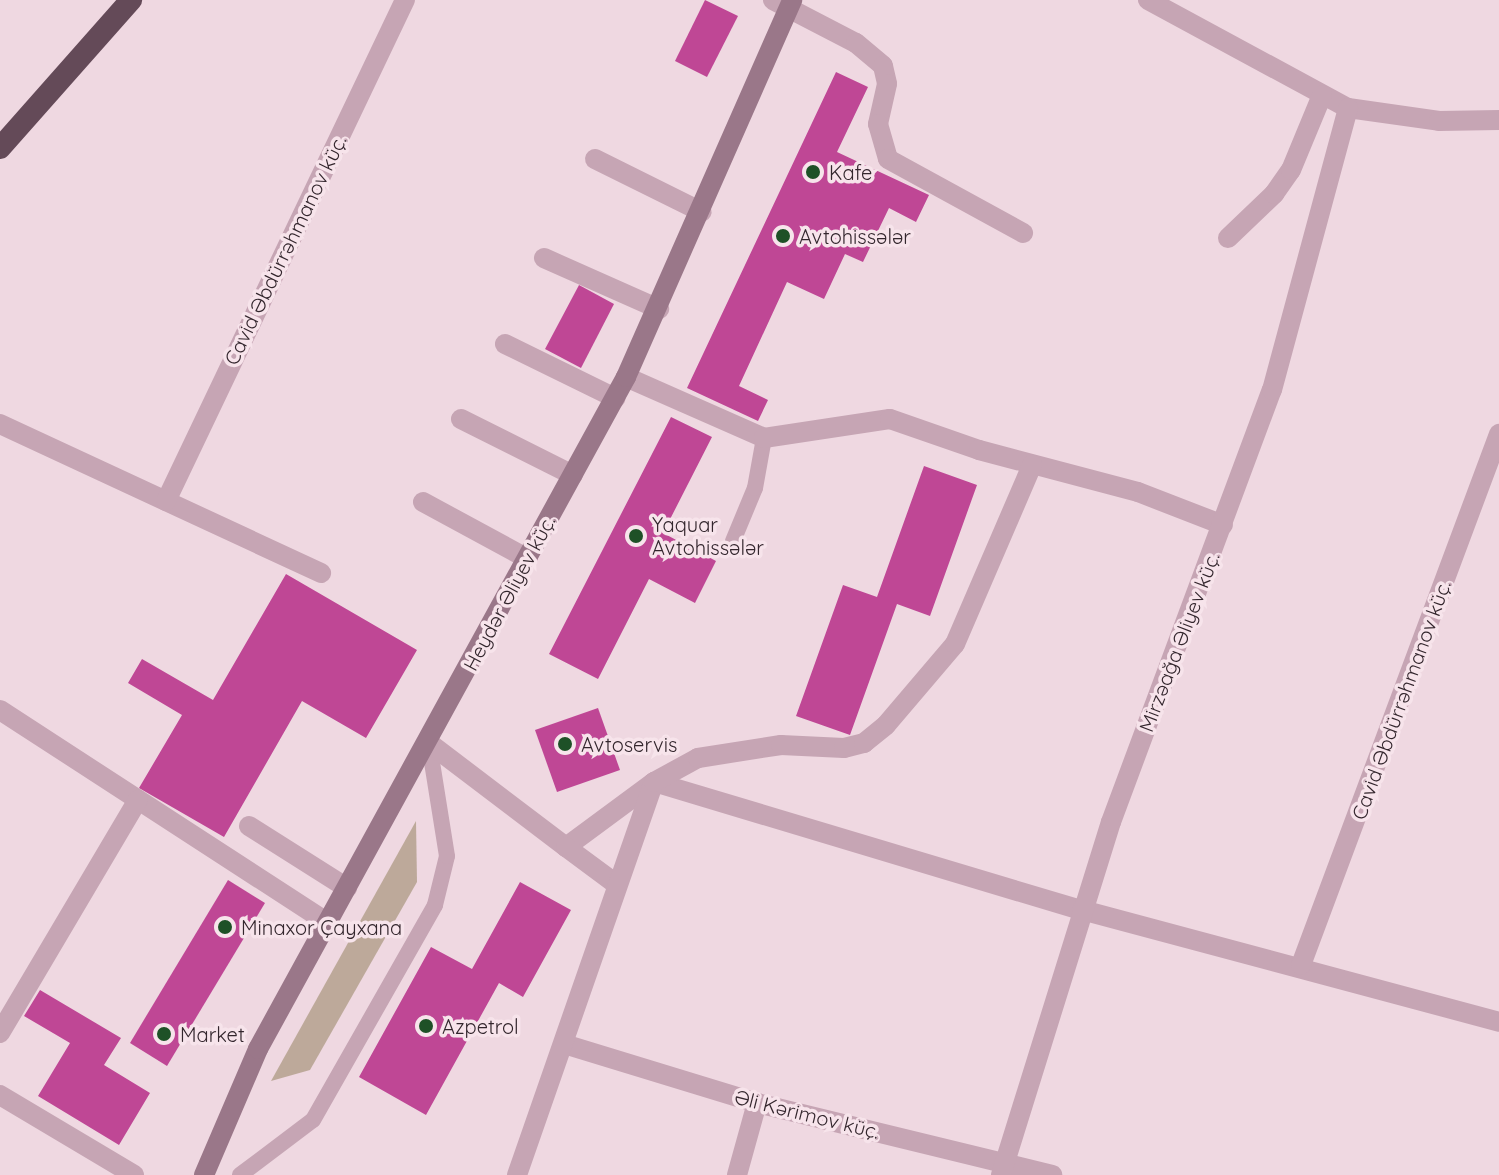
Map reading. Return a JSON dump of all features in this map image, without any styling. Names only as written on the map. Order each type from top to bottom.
[{"type":"highway","points":[[0,148],[131,0]]},
{"type":"main road","name":"Heydər Əliyev küç.","points":[[204,1175],[235,1094],[626,377],[702,212],[785,3]]},
{"type":"street","name":"Cavid Əbdürrəhmanov küç.","points":[[166,501],[405,0]]},
{"type":"street","points":[[1148,0],[1348,108],[1439,121],[1499,120]]},
{"type":"street","points":[[785,3],[856,43],[883,66],[887,84],[878,124],[888,159],[1023,233]]},
{"type":"street","points":[[1228,238],[1274,194],[1291,170],[1322,95]]},
{"type":"street","name":"Mirzəağa Əliyev küç.","points":[[1003,1169],[1082,910],[1298,310],[1348,108]]},
{"type":"street","points":[[595,159],[702,212]]},
{"type":"street","points":[[544,258],[659,309]]},
{"type":"street","points":[[505,344],[615,398]]},
{"type":"street","points":[[626,377],[764,438],[890,419],[1032,465],[1138,492],[1223,525]]},
{"type":"street","points":[[461,419],[573,475]]},
{"type":"street","points":[[0,424],[321,573]]},
{"type":"street","name":"Cavid Əbdürrəhmanov küç.","points":[[1301,965],[1493,465],[1499,434]]},
{"type":"street","points":[[566,847],[654,782],[698,758],[781,745],[844,748],[864,743],[886,725],[955,644],[1032,465]]},
{"type":"street","points":[[423,502],[528,559]]},
{"type":"street","points":[[0,710],[327,922]]},
{"type":"street","points":[[429,743],[616,884]]},
{"type":"street","points":[[517,1175],[654,782]]},
{"type":"street","points":[[654,782],[1082,910],[1301,965],[1499,1022]]},
{"type":"street","points":[[0,1033],[138,800]]},
{"type":"street","points":[[249,826],[347,888]]},
{"type":"street","name":"Əli Kərimov küç.","points":[[564,1044],[757,1103],[1003,1169],[1052,1175]]},
{"type":"street","points":[[0,1095],[134,1175]]},
{"type":"street","points":[[737,1175],[757,1103]]},
{"type":"lane","points":[[733,541],[755,488],[764,438]]},
{"type":"lane","points":[[240,1175],[313,1120],[435,905],[447,856],[429,743]]},
{"type":"shaded area","points":[[416,821],[417,882],[310,1070],[271,1081]]},
{"type":"building","points":[[705,0],[738,16],[707,77],[675,61]]},
{"type":"building","points":[[836,72],[868,87],[837,152],[929,195],[916,222],[889,208],[863,262],[845,254],[824,299],[787,282],[739,386],[768,400],[758,421],[687,388]]},
{"type":"building","points":[[579,285],[614,304],[581,368],[545,349]]},
{"type":"building","points":[[671,417],[712,437],[663,533],[716,561],[695,603],[649,579],[598,679],[549,654]]},
{"type":"building","points":[[924,466],[977,485],[930,616],[897,604],[850,735],[796,716],[843,585],[877,597]]},
{"type":"building","points":[[286,574],[417,650],[366,738],[302,701],[224,837],[139,788],[182,715],[128,683],[142,659],[213,700]]},
{"type":"building","points":[[598,708],[620,770],[557,792],[535,730]]},
{"type":"building","points":[[228,880],[265,903],[167,1066],[130,1043]]},
{"type":"building","points":[[520,882],[571,910],[523,997],[499,983],[426,1115],[359,1077],[431,947],[472,969]]},
{"type":"building","points":[[40,990],[121,1038],[104,1065],[150,1093],[119,1145],[38,1096],[70,1043],[24,1016]]},
{"type":"place","name":"Kafe","points":[[813,172]]},
{"type":"place","name":"Avtohissələr","points":[[783,236]]},
{"type":"place","name":"Yaquar Avtohissələr","points":[[636,536]]},
{"type":"place","name":"Avtoservis","points":[[565,744]]},
{"type":"place","name":"Minaxor Çayxana","points":[[225,927]]},
{"type":"place","name":"Azpetrol","points":[[426,1026]]},
{"type":"place","name":"Market","points":[[164,1034]]}]
